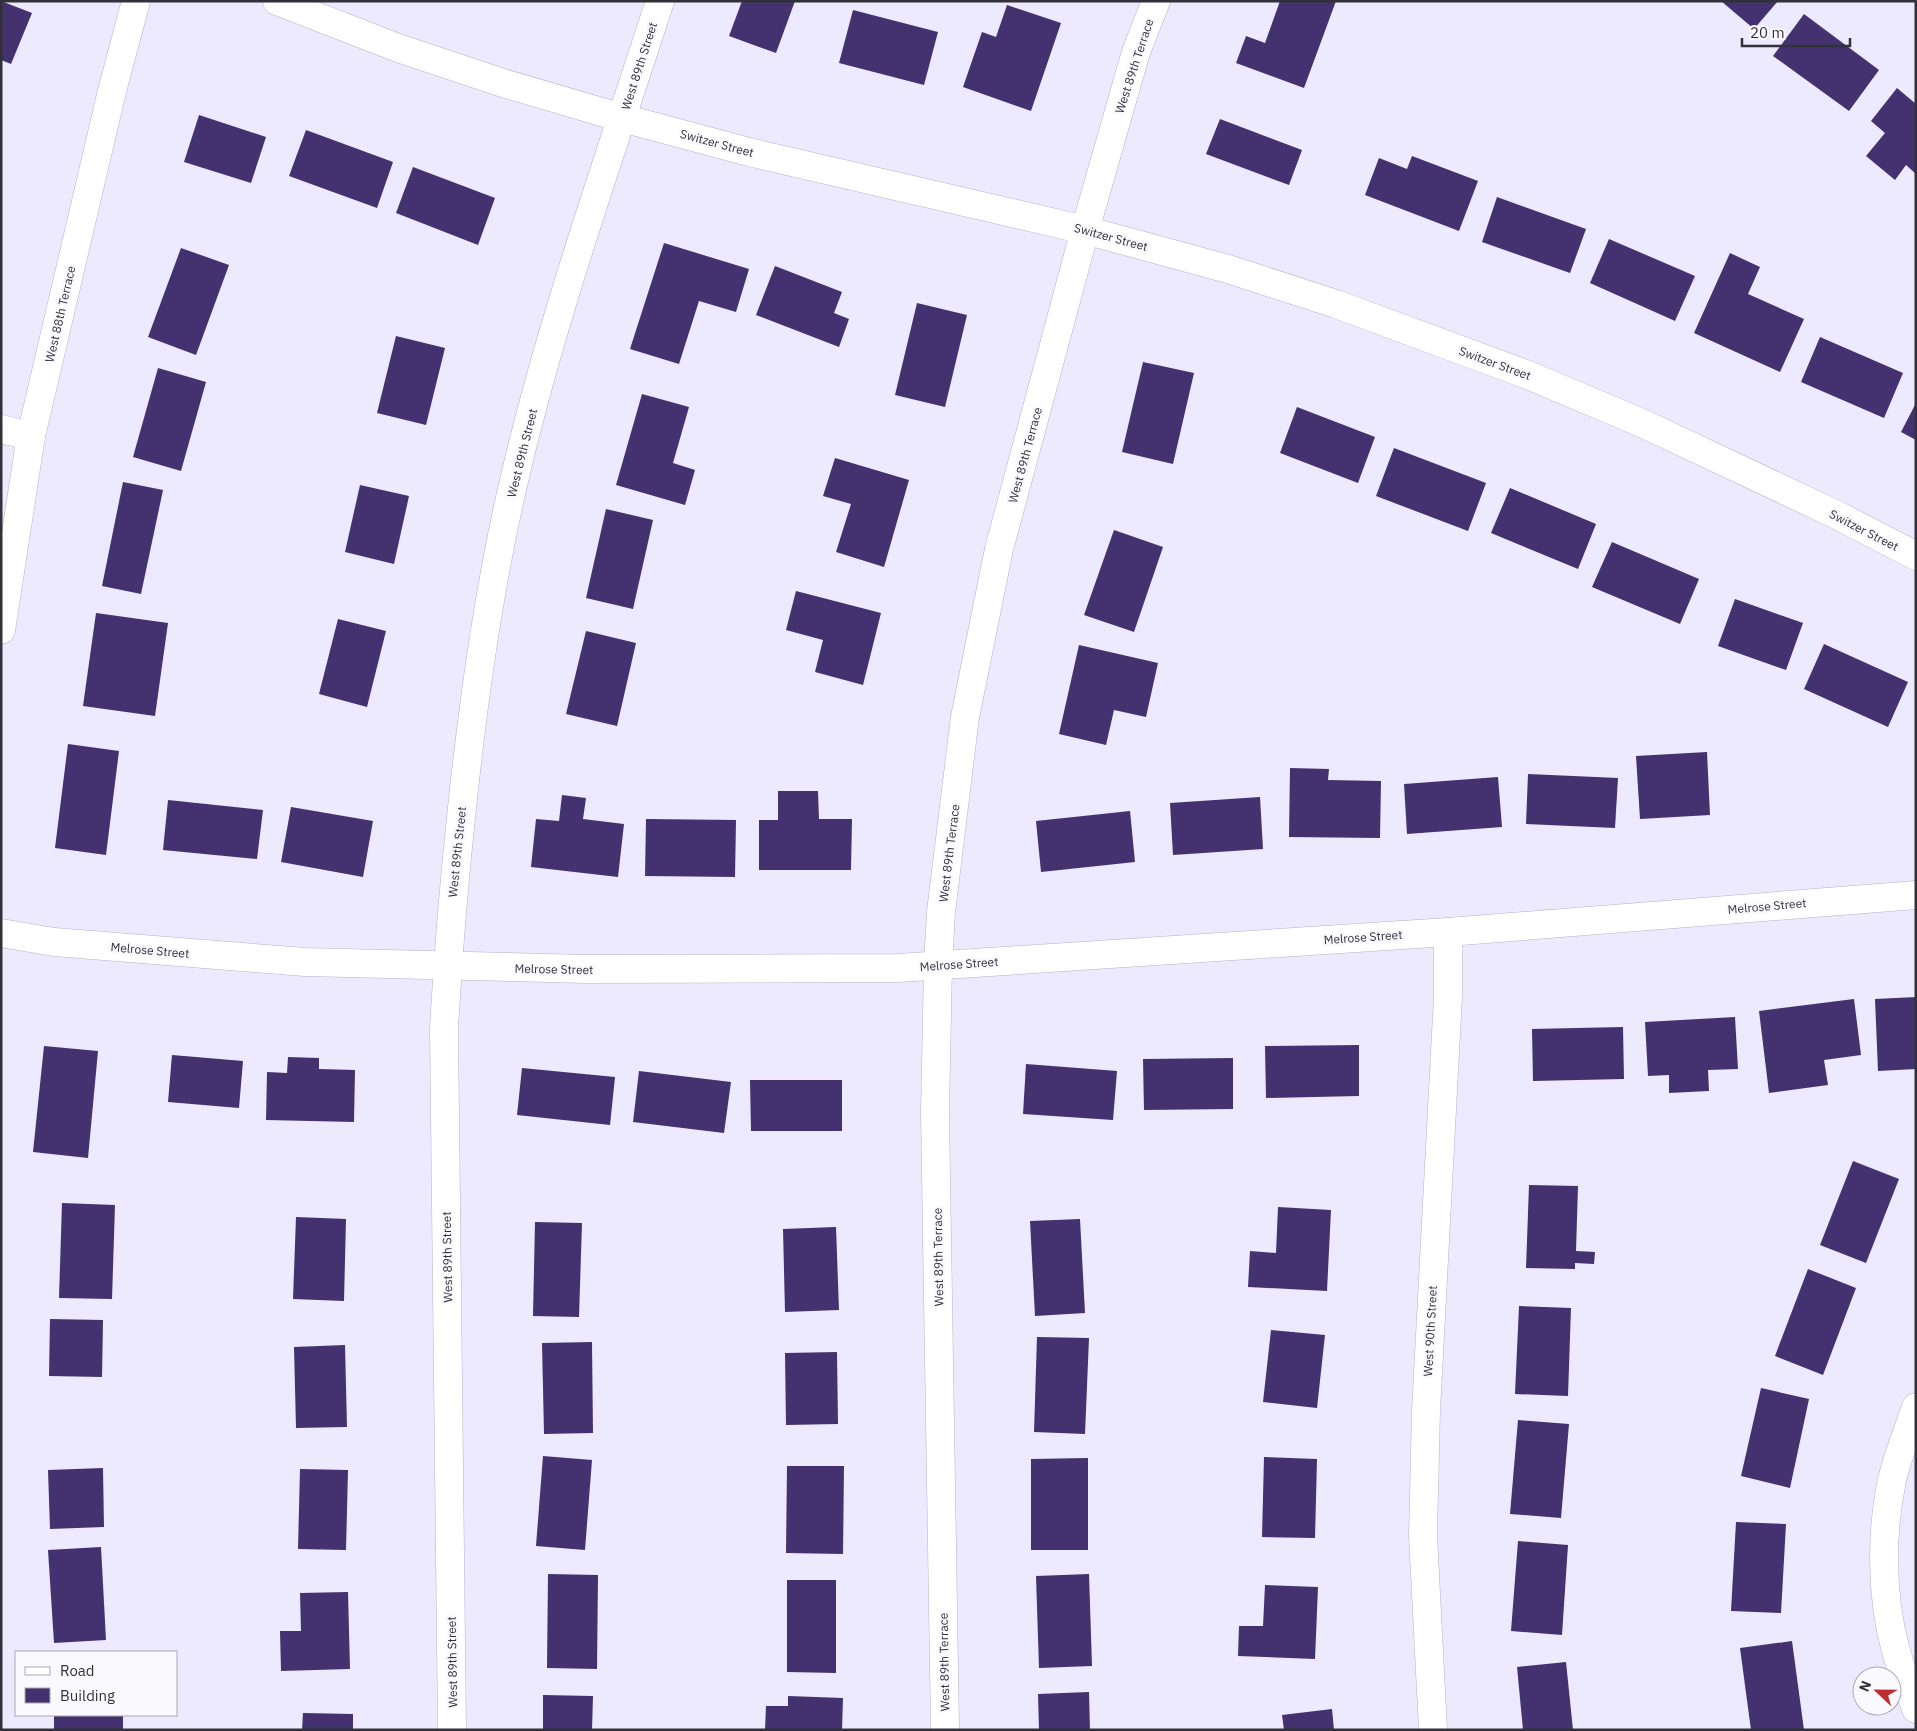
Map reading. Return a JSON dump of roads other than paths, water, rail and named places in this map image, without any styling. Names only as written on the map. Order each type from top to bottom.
[{"type":"street","name":"West 88th Terrace","points":[[1,630],[31,436],[112,91],[136,1]]},
{"type":"street","name":"Switzer Street","points":[[277,1],[398,48],[502,83],[622,118],[749,152],[1085,230],[1228,269],[1327,301],[1528,375],[1644,424],[1837,515],[1916,556]]},
{"type":"street","name":"West 89th Street","points":[[452,1730],[444,1030],[449,927],[469,740],[488,606],[517,468],[553,334],[583,236],[660,1]]},
{"type":"street","name":"West 89th Terrace","points":[[945,1730],[936,1113],[938,965],[941,912],[969,699],[999,549],[1085,230],[1136,52],[1156,1]]},
{"type":"street","points":[[1,429],[31,436]]},
{"type":"street","name":"Melrose Street","points":[[1,933],[54,942],[305,962],[606,969],[898,968],[1448,932],[1916,895]]},
{"type":"street","name":"West 90th Street","points":[[1433,1730],[1423,1525],[1426,1411],[1448,996],[1448,932]]},
{"type":"street","points":[[1916,1407],[1893,1478],[1887,1513],[1885,1549],[1886,1598],[1894,1646],[1916,1709]]}]
